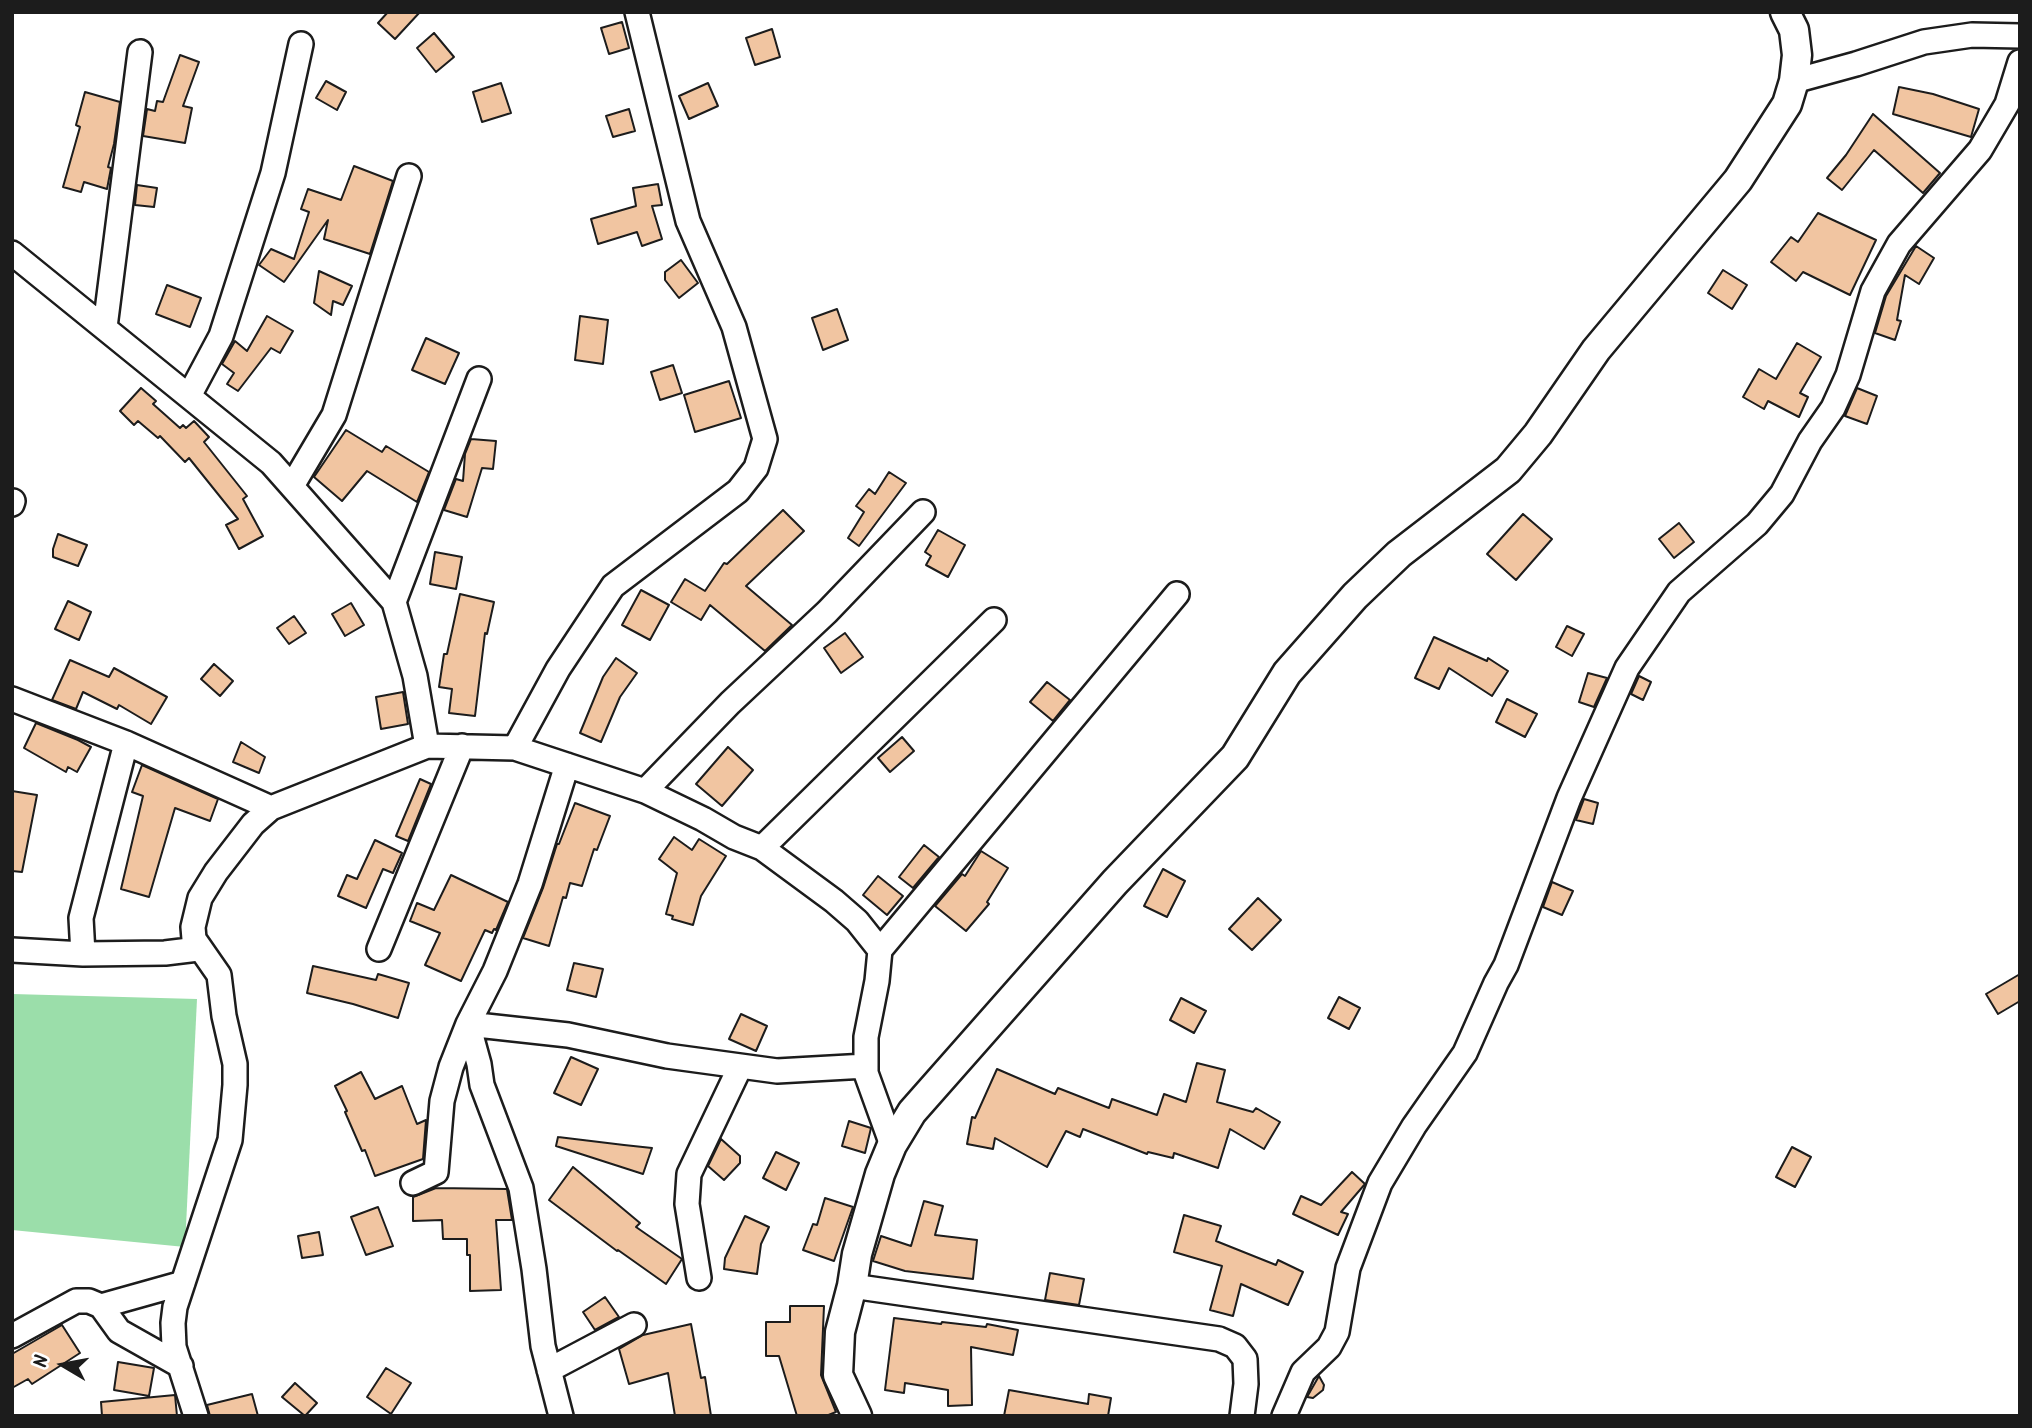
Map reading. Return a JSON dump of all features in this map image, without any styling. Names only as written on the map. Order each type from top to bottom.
[{"type":"street","points":[[515,748],[558,669],[613,586],[738,491],[757,468],[765,439],[734,327],[688,221],[637,12]]},
{"type":"street","points":[[857,1416],[838,1375],[840,1332],[861,1240],[880,1174],[892,1145],[912,1112],[1115,882],[1235,757],[1287,673],[1355,596],[1399,554],[1508,470],[1538,434],[1596,351],[1738,180],[1787,104],[1797,55],[1794,30],[1785,12]]},
{"type":"street","points":[[1794,80],[1924,42],[1972,35],[2020,36]]},
{"type":"street","points":[[189,396],[221,337],[273,173],[301,44]]},
{"type":"street","points":[[105,327],[140,52]]},
{"type":"street","points":[[1284,1416],[1303,1373],[1329,1347],[1337,1332],[1348,1268],[1380,1184],[1414,1126],[1465,1053],[1490,994],[1506,965],[1569,798],[1627,668],[1679,592],[1757,524],[1782,494],[1810,441],[1838,397],[1848,374],[1873,291],[1899,244],[1980,150],[2007,104],[2020,62]]},
{"type":"street","points":[[292,486],[334,415],[409,176]]},
{"type":"street","points":[[12,253],[271,463],[394,602],[415,676],[427,746]]},
{"type":"street","points":[[394,602],[480,379]]},
{"type":"street","points":[[645,791],[730,703],[827,612],[923,512]]},
{"type":"street","points":[[892,1145],[866,1073],[866,1037],[880,950],[1177,594]]},
{"type":"street","points":[[762,848],[993,620]]},
{"type":"street","points":[[12,699],[126,743],[271,808]]},
{"type":"street","points":[[83,954],[81,918],[126,743]]},
{"type":"street","points":[[192,1411],[174,1347],[173,1323],[183,1283],[227,1150],[234,1110],[235,1064],[224,1016],[219,975],[198,949],[193,927],[200,898],[216,872],[253,824],[271,808],[427,746],[515,748],[645,791],[734,837],[762,848],[834,901],[857,921],[880,950]]},
{"type":"street","points":[[379,949],[462,746]]},
{"type":"street","points":[[413,1183],[436,1172],[442,1101],[451,1067],[468,1024],[495,971],[530,884],[567,765]]},
{"type":"street","points":[[12,950],[83,954],[165,953],[198,949]]},
{"type":"street","points":[[468,1024],[569,1035],[667,1056],[740,1067],[788,1071],[866,1066]]},
{"type":"street","points":[[468,1024],[482,1085],[521,1188],[534,1269],[542,1346],[561,1416]]},
{"type":"street","points":[[699,1278],[687,1204],[689,1174],[740,1067]]},
{"type":"street","points":[[101,1306],[183,1283]]},
{"type":"street","points":[[852,1286],[1219,1339],[1235,1346],[1245,1359],[1246,1384],[1242,1416]]},
{"type":"street","points":[[12,1336],[76,1301],[89,1301],[101,1306],[119,1331],[181,1366]]},
{"type":"street","points":[[549,1370],[634,1325]]},
{"type":"green space","points":[[12,994],[197,999],[185,1247],[12,1230]]},
{"type":"building","points":[[388,12],[420,12],[395,39],[378,23]]},
{"type":"building","points":[[622,22],[629,48],[609,54],[601,28]]},
{"type":"building","points":[[772,29],[780,57],[755,65],[746,38]]},
{"type":"building","points":[[434,33],[454,57],[436,72],[417,48]]},
{"type":"building","points":[[180,55],[199,62],[183,106],[192,108],[185,143],[143,136],[147,109],[155,111],[157,101],[163,102]]},
{"type":"building","points":[[326,81],[346,92],[337,110],[316,98]]},
{"type":"building","points":[[501,83],[511,113],[482,122],[473,92]]},
{"type":"building","points":[[708,83],[718,106],[689,119],[679,96]]},
{"type":"building","points":[[1899,87],[1933,94],[1979,109],[1971,137],[1893,114]]},
{"type":"building","points":[[85,92],[120,102],[108,167],[111,168],[107,189],[84,182],[81,192],[63,187],[80,127],[76,125]]},
{"type":"building","points":[[629,109],[635,131],[613,137],[606,116]]},
{"type":"building","points":[[1873,114],[1940,173],[1923,193],[1874,150],[1842,190],[1827,178]]},
{"type":"building","points":[[354,166],[393,181],[370,254],[324,239],[328,220],[284,282],[259,265],[271,249],[294,259],[309,212],[301,209],[308,189],[341,200]]},
{"type":"building","points":[[658,184],[662,205],[652,206],[662,239],[642,246],[637,232],[598,244],[591,219],[636,206],[633,188]]},
{"type":"building","points":[[137,185],[157,188],[154,207],[135,205]]},
{"type":"building","points":[[1818,213],[1876,240],[1850,295],[1803,272],[1796,281],[1771,262],[1791,237],[1798,242]]},
{"type":"building","points":[[1916,246],[1934,258],[1919,284],[1905,275],[1897,320],[1901,321],[1895,340],[1875,333],[1886,296]]},
{"type":"building","points":[[681,260],[698,283],[679,298],[665,280],[665,272]]},
{"type":"building","points":[[1723,270],[1747,285],[1732,309],[1708,293]]},
{"type":"building","points":[[319,271],[352,286],[343,305],[333,301],[331,315],[314,303]]},
{"type":"building","points":[[167,285],[201,298],[190,327],[156,314]]},
{"type":"building","points":[[837,309],[848,340],[823,350],[812,318]]},
{"type":"building","points":[[267,316],[293,331],[280,353],[271,348],[238,391],[227,384],[234,373],[222,364],[235,341],[247,351]]},
{"type":"building","points":[[580,316],[608,320],[603,364],[575,360]]},
{"type":"building","points":[[426,338],[459,353],[445,384],[412,370]]},
{"type":"building","points":[[1797,343],[1821,357],[1800,393],[1808,397],[1799,417],[1768,401],[1764,409],[1743,397],[1759,369],[1776,379]]},
{"type":"building","points":[[673,365],[682,393],[660,400],[651,372]]},
{"type":"building","points":[[729,381],[741,418],[695,432],[684,395]]},
{"type":"building","points":[[141,388],[156,401],[153,404],[180,428],[183,425],[186,428],[194,421],[209,437],[204,442],[247,496],[243,499],[263,536],[239,549],[226,525],[238,519],[189,458],[185,462],[160,436],[158,438],[138,421],[134,425],[120,411]]},
{"type":"building","points":[[1857,388],[1877,396],[1867,424],[1845,416]]},
{"type":"building","points":[[346,430],[382,452],[386,446],[429,472],[417,502],[367,471],[342,501],[314,477]]},
{"type":"building","points":[[471,439],[496,441],[493,469],[482,468],[467,517],[444,510],[456,479],[463,481],[465,454]]},
{"type":"building","points":[[889,472],[906,483],[859,546],[848,538],[864,512],[856,506],[869,489],[875,494]]},
{"type":"building","points":[[783,510],[804,531],[746,586],[792,625],[765,651],[710,605],[701,620],[671,602],[685,579],[705,591],[724,563],[727,564]]},
{"type":"building","points":[[1523,514],[1552,539],[1516,580],[1487,554]]},
{"type":"building","points":[[1679,523],[1694,542],[1674,558],[1659,539]]},
{"type":"building","points":[[938,530],[965,545],[948,577],[926,565],[931,556],[925,552]]},
{"type":"building","points":[[58,534],[87,545],[78,566],[53,557]]},
{"type":"building","points":[[435,552],[462,557],[456,589],[430,584]]},
{"type":"building","points":[[641,590],[669,605],[650,640],[622,625]]},
{"type":"building","points":[[460,594],[494,602],[487,634],[485,633],[475,716],[449,713],[452,689],[439,687],[444,654],[447,654]]},
{"type":"building","points":[[68,601],[91,612],[79,640],[55,629]]},
{"type":"building","points":[[351,603],[364,625],[345,636],[332,614]]},
{"type":"building","points":[[294,616],[306,633],[289,644],[277,628]]},
{"type":"building","points":[[1567,626],[1584,634],[1572,656],[1556,647]]},
{"type":"building","points":[[845,633],[863,657],[841,673],[824,648]]},
{"type":"building","points":[[1434,637],[1487,661],[1488,658],[1508,671],[1492,696],[1449,668],[1439,689],[1415,678]]},
{"type":"building","points":[[616,658],[637,673],[620,697],[601,742],[580,733],[603,677]]},
{"type":"building","points":[[70,660],[109,677],[114,668],[167,697],[151,724],[119,705],[117,709],[83,692],[76,709],[52,700]]},
{"type":"building","points":[[214,664],[233,681],[220,696],[201,679]]},
{"type":"building","points":[[1588,673],[1607,678],[1594,707],[1579,702]]},
{"type":"building","points":[[1639,676],[1651,682],[1643,700],[1631,694]]},
{"type":"building","points":[[1047,682],[1070,700],[1053,721],[1030,702]]},
{"type":"building","points":[[403,692],[408,724],[381,729],[376,697]]},
{"type":"building","points":[[1507,699],[1537,714],[1525,737],[1496,722]]},
{"type":"building","points":[[36,723],[91,747],[77,772],[68,767],[66,772],[24,748]]},
{"type":"building","points":[[902,737],[914,751],[890,772],[878,758]]},
{"type":"building","points":[[241,742],[265,757],[259,773],[233,762]]},
{"type":"building","points":[[728,747],[753,770],[722,806],[696,784]]},
{"type":"building","points":[[142,765],[218,799],[210,821],[175,808],[149,897],[121,889],[143,796],[132,792]]},
{"type":"building","points":[[420,779],[431,784],[408,841],[396,836]]},
{"type":"building","points":[[12,791],[37,795],[22,872],[12,871]]},
{"type":"building","points":[[1584,799],[1598,803],[1593,824],[1576,820]]},
{"type":"building","points":[[575,803],[610,816],[597,850],[594,849],[582,886],[570,883],[566,898],[563,897],[549,946],[523,938]]},
{"type":"building","points":[[674,837],[692,850],[699,839],[726,856],[701,896],[693,925],[672,919],[673,916],[666,914],[677,873],[659,859]]},
{"type":"building","points":[[375,840],[402,853],[393,873],[383,869],[366,908],[338,896],[347,875],[357,879]]},
{"type":"building","points":[[924,845],[939,857],[913,888],[899,877]]},
{"type":"building","points":[[981,851],[1008,868],[987,902],[989,904],[966,931],[935,906],[962,874],[965,876]]},
{"type":"building","points":[[1163,869],[1185,881],[1167,917],[1144,906]]},
{"type":"building","points":[[451,875],[508,902],[496,930],[492,933],[485,930],[461,981],[425,965],[440,933],[410,921],[417,903],[434,910]]},
{"type":"building","points":[[878,876],[903,896],[887,915],[863,895]]},
{"type":"building","points":[[1552,882],[1573,891],[1562,915],[1543,907]]},
{"type":"building","points":[[1258,898],[1281,920],[1252,950],[1229,929]]},
{"type":"building","points":[[574,963],[603,969],[596,997],[567,990]]},
{"type":"building","points":[[313,966],[376,980],[378,974],[409,983],[398,1018],[307,993]]},
{"type":"building","points":[[2020,974],[2020,1001],[1998,1014],[1986,994]]},
{"type":"building","points":[[1339,997],[1360,1008],[1349,1029],[1328,1018]]},
{"type":"building","points":[[1181,998],[1206,1011],[1194,1033],[1170,1020]]},
{"type":"building","points":[[741,1014],[767,1026],[756,1051],[729,1039]]},
{"type":"building","points":[[571,1057],[598,1069],[581,1105],[554,1093]]},
{"type":"building","points":[[1197,1063],[1225,1070],[1217,1102],[1253,1112],[1256,1108],[1280,1122],[1264,1149],[1230,1129],[1218,1168],[1174,1153],[1173,1158],[1148,1152],[1147,1154],[1083,1129],[1080,1137],[1066,1131],[1047,1167],[995,1138],[993,1149],[967,1144],[972,1117],[975,1118],[997,1069],[1055,1094],[1058,1088],[1109,1108],[1112,1099],[1157,1115],[1164,1094],[1186,1102]]},
{"type":"building","points":[[361,1072],[375,1099],[402,1086],[417,1124],[426,1120],[423,1159],[375,1176],[335,1086]]},
{"type":"building","points":[[849,1121],[871,1128],[865,1153],[842,1146]]},
{"type":"building","points":[[558,1137],[652,1148],[643,1174],[556,1146]]},
{"type":"building","points":[[721,1139],[740,1156],[740,1163],[724,1180],[708,1166]]},
{"type":"building","points":[[1792,1147],[1811,1157],[1795,1187],[1776,1177]]},
{"type":"building","points":[[776,1152],[799,1163],[786,1190],[763,1178]]},
{"type":"building","points":[[573,1167],[640,1223],[636,1227],[682,1259],[666,1284],[549,1200]]},
{"type":"building","points":[[1352,1172],[1365,1184],[1341,1212],[1348,1214],[1338,1235],[1293,1214],[1301,1196],[1321,1205]]},
{"type":"building","points":[[436,1188],[507,1189],[512,1220],[496,1220],[501,1290],[470,1291],[467,1239],[443,1239],[442,1220],[413,1221],[413,1197]]},
{"type":"building","points":[[825,1198],[853,1207],[834,1261],[803,1250],[813,1224],[817,1225]]},
{"type":"building","points":[[924,1201],[943,1206],[935,1235],[977,1240],[973,1279],[905,1271],[873,1261],[881,1236],[911,1246]]},
{"type":"building","points":[[378,1207],[393,1246],[366,1255],[351,1217]]},
{"type":"building","points":[[1184,1215],[1221,1226],[1216,1241],[1276,1265],[1278,1260],[1303,1272],[1288,1305],[1241,1284],[1233,1316],[1210,1310],[1222,1266],[1174,1252]]},
{"type":"building","points":[[745,1216],[769,1227],[761,1244],[757,1274],[724,1269],[725,1258]]},
{"type":"building","points":[[319,1232],[323,1255],[302,1258],[298,1236]]},
{"type":"building","points":[[1050,1273],[1084,1279],[1079,1305],[1045,1300]]},
{"type":"building","points":[[605,1297],[619,1317],[595,1330],[583,1312]]},
{"type":"building","points":[[790,1306],[824,1306],[821,1375],[836,1412],[826,1416],[797,1416],[779,1356],[766,1356],[766,1322],[790,1322]]},
{"type":"building","points":[[894,1318],[986,1327],[987,1324],[1018,1330],[1013,1355],[971,1347],[972,1405],[948,1406],[948,1390],[905,1383],[904,1393],[885,1390]]},
{"type":"building","points":[[691,1324],[701,1378],[705,1377],[711,1416],[675,1416],[668,1373],[629,1384],[619,1349],[643,1335]]},
{"type":"building","points":[[62,1325],[80,1353],[32,1384],[28,1379],[12,1388],[12,1354]]},
{"type":"building","points":[[118,1362],[154,1368],[149,1396],[114,1390]]},
{"type":"building","points":[[386,1368],[411,1383],[391,1414],[367,1397]]},
{"type":"building","points":[[1319,1376],[1324,1385],[1323,1390],[1313,1398],[1307,1397]]},
{"type":"building","points":[[295,1383],[317,1403],[305,1416],[282,1397]]},
{"type":"building","points":[[1009,1390],[1088,1404],[1089,1394],[1111,1398],[1108,1416],[1004,1416]]},
{"type":"building","points":[[252,1394],[258,1416],[210,1416],[207,1405]]},
{"type":"building","points":[[175,1395],[177,1416],[102,1416],[101,1402]]}]
